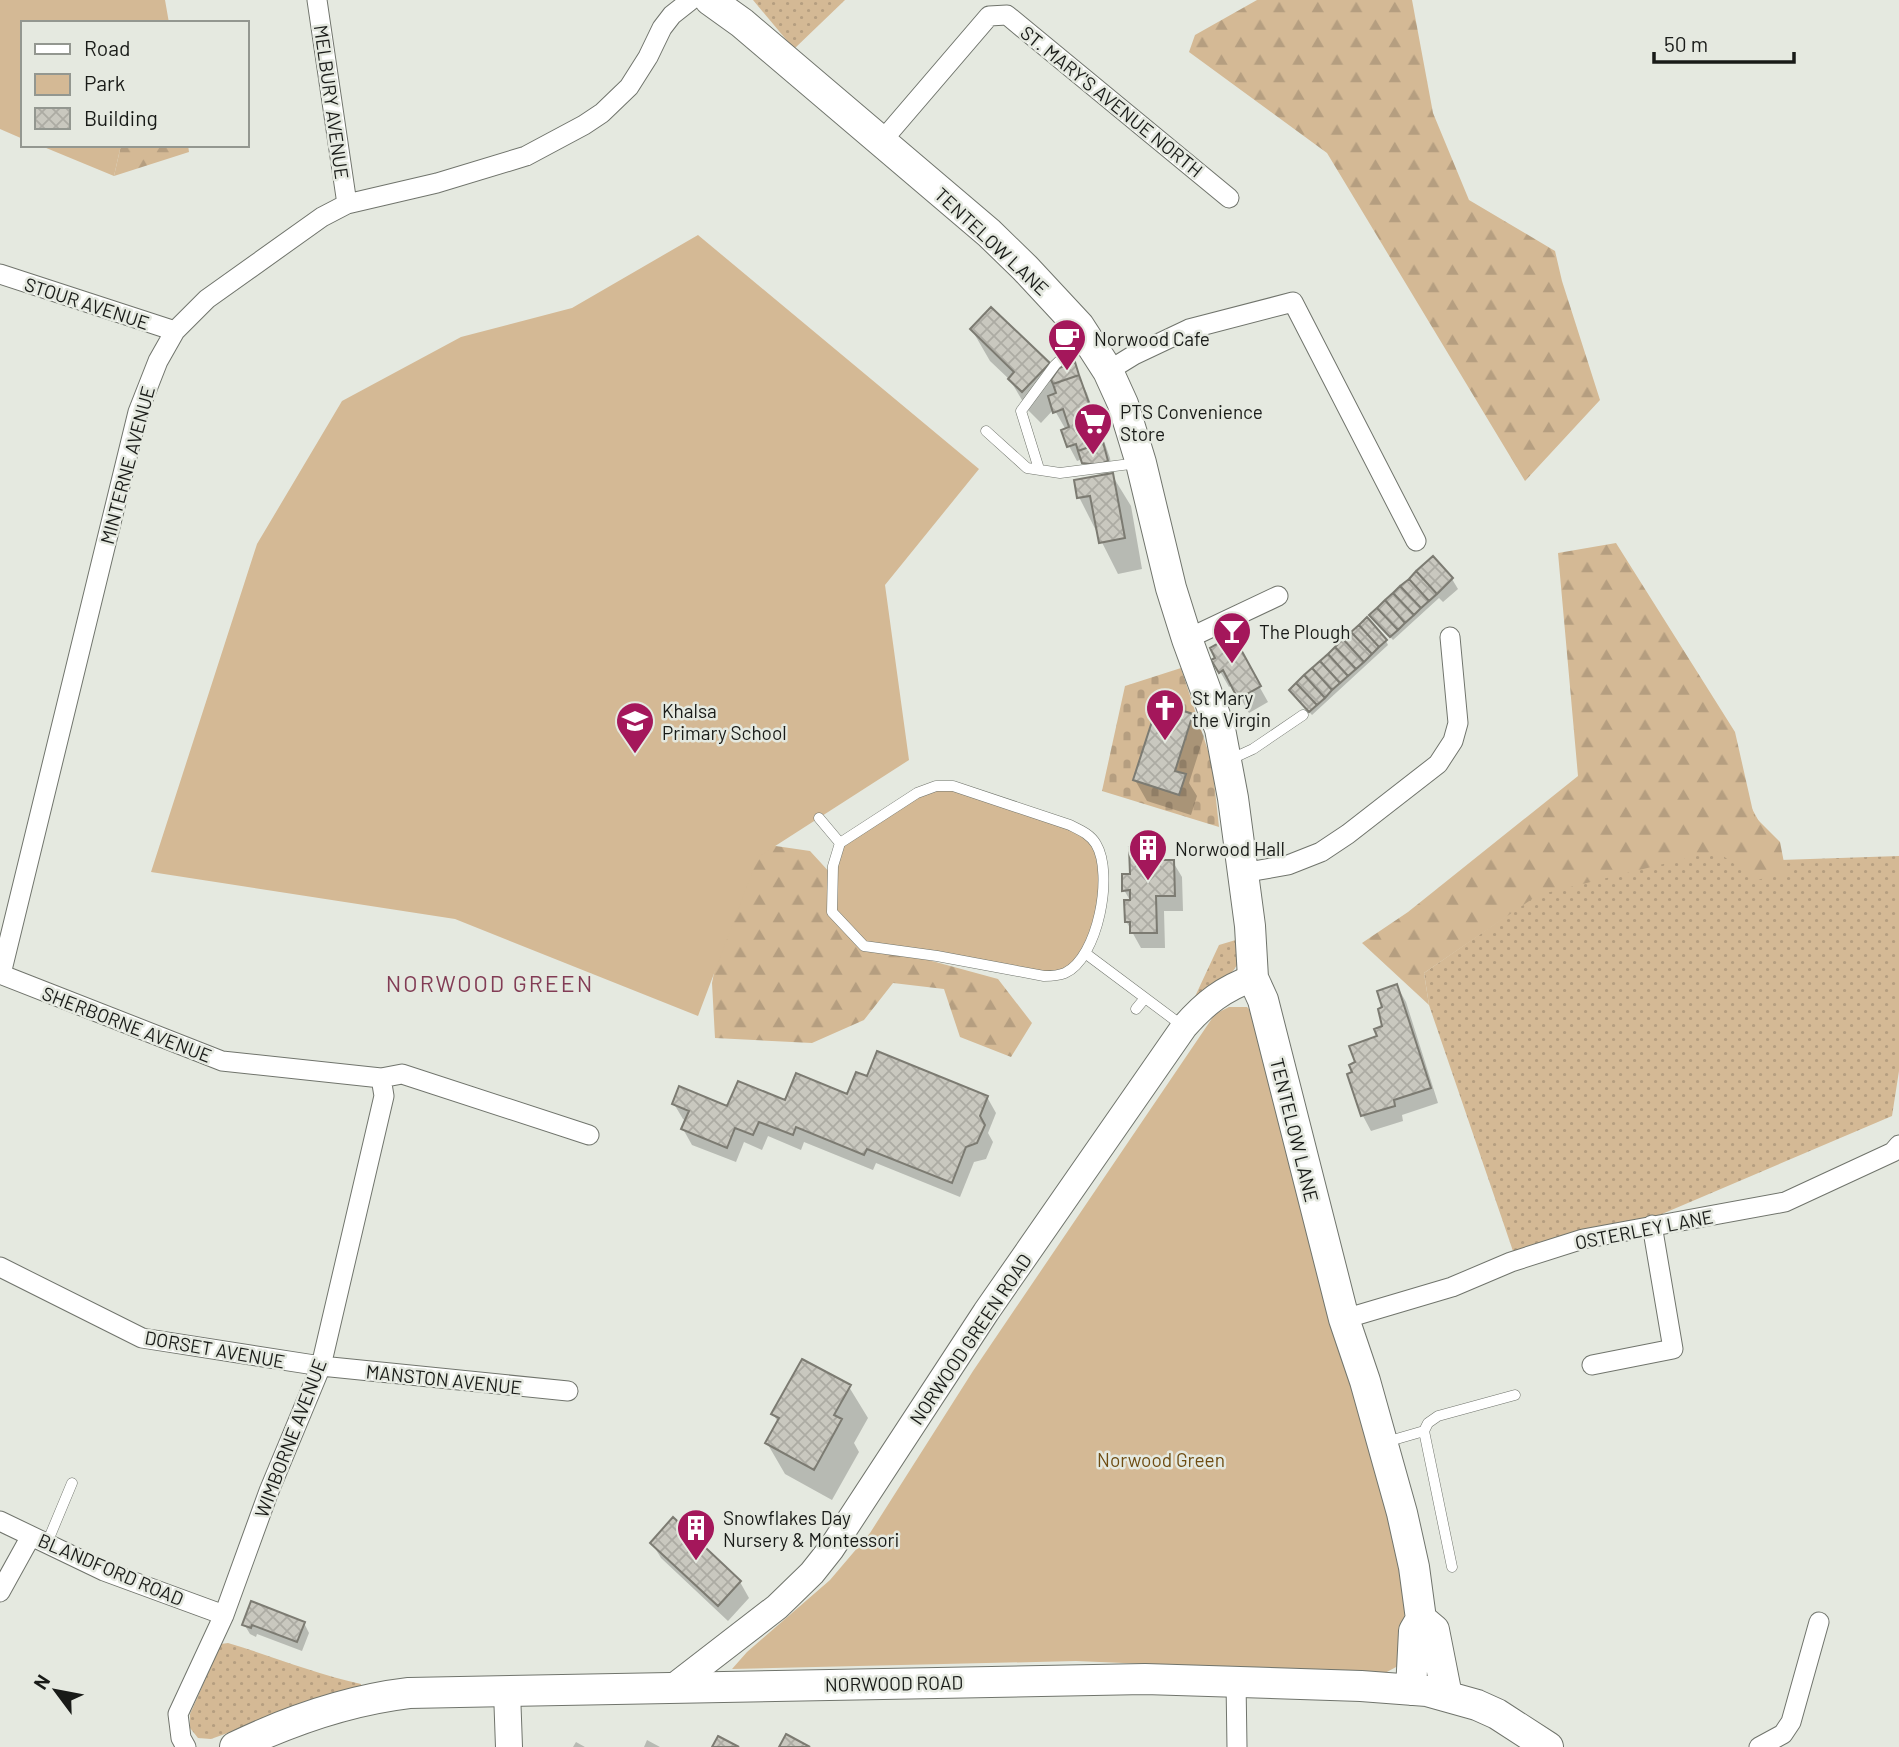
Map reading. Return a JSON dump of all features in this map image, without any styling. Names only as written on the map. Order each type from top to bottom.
[{"type":"main road","name":"TENTELOW LANE","points":[[710,0],[742,23],[989,233],[1079,326],[1108,371],[1123,404],[1141,463],[1157,538],[1187,639],[1216,713],[1227,761],[1252,939],[1252,978],[1263,1000],[1345,1319],[1402,1513],[1422,1619],[1434,1630],[1447,1696]]},
{"type":"main road","name":"TENTELOW LANE","points":[[1410,1690],[1415,1631],[1422,1619]]},
{"type":"main road","name":"NORWOOD ROAD","points":[[248,1744],[352,1704],[386,1696],[508,1691],[1067,1680],[1236,1681],[1410,1690],[1447,1696],[1497,1714],[1548,1747]]},
{"type":"street","name":"MELBURY AVENUE","points":[[317,0],[347,204]]},
{"type":"street","name":"MINTERNE AVENUE","points":[[1,974],[138,412],[158,360],[175,331],[206,299],[347,204],[437,183],[526,156],[584,125],[602,113],[629,88],[662,27],[691,0]]},
{"type":"street","name":"ST. MARY'S AVENUE NORTH","points":[[881,142],[989,16],[1007,15],[1229,198]]},
{"type":"street","name":"STOUR AVENUE","points":[[0,275],[175,331]]},
{"type":"street","points":[[1108,371],[1134,355],[1189,329],[1293,302],[1416,541]]},
{"type":"street","points":[[1187,639],[1278,596]]},
{"type":"street","points":[[1242,873],[1297,863],[1321,852],[1438,764],[1454,741],[1458,723],[1450,637]]},
{"type":"street","name":"SHERBORNE AVENUE","points":[[1,974],[222,1061],[381,1078],[402,1074],[589,1135]]},
{"type":"street","name":"NORWOOD GREEN ROAD","points":[[672,1688],[778,1607],[812,1573],[831,1549],[986,1312],[1184,1027],[1210,999],[1233,985],[1252,978]]},
{"type":"street","name":"WIMBORNE AVENUE","points":[[186,1747],[181,1738],[178,1714],[224,1615],[269,1491],[321,1366],[384,1096],[381,1078]]},
{"type":"street","name":"OSTERLEY LANE","points":[[1345,1319],[1452,1287],[1511,1262],[1583,1239],[1785,1202],[1894,1152],[1899,1145]]},
{"type":"street","points":[[1592,1365],[1673,1349],[1653,1225]]},
{"type":"street","name":"DORSET AVENUE","points":[[0,1266],[142,1338],[321,1366]]},
{"type":"street","name":"MANSTON AVENUE","points":[[321,1366],[568,1391]]},
{"type":"street","name":"BLANDFORD ROAD","points":[[0,1521],[104,1571],[224,1615]]},
{"type":"street","points":[[0,1592],[39,1540]]},
{"type":"street","points":[[1759,1747],[1783,1734],[1791,1722],[1819,1622]]},
{"type":"street","points":[[1236,1681],[1237,1747]]},
{"type":"street","points":[[508,1691],[509,1747]]},
{"type":"lane","points":[[1039,470],[1021,411],[1055,365],[1085,336]]},
{"type":"lane","points":[[986,431],[1027,468],[1060,473],[1141,463]]},
{"type":"lane","points":[[1227,761],[1254,749],[1303,715]]},
{"type":"lane","points":[[936,786],[953,786],[1084,832],[1096,843],[1102,860],[1102,908],[1085,953],[1067,973],[1044,976],[937,956],[864,946],[832,912],[833,866],[840,843],[917,793],[936,786]]},
{"type":"lane","points":[[819,818],[840,843]]},
{"type":"lane","points":[[1085,953],[1184,1027]]},
{"type":"lane","points":[[1136,1009],[1145,998]]},
{"type":"lane","points":[[1452,1567],[1424,1431],[1428,1423],[1438,1416],[1516,1395]]},
{"type":"lane","points":[[1382,1443],[1424,1431]]},
{"type":"lane","points":[[39,1540],[72,1483]]},
{"type":"green space","points":[[0,0],[165,0],[169,21],[21,21],[21,138],[0,129]]},
{"type":"green space","points":[[753,0],[845,0],[794,49]]},
{"type":"green space","points":[[1257,0],[1412,0],[1433,113],[1469,200],[1555,251],[1600,400],[1525,481],[1327,153],[1189,52],[1195,35]]},
{"type":"green space","points":[[44,147],[121,147],[114,176]]},
{"type":"green space","points":[[121,147],[188,147],[189,152],[114,176]]},
{"type":"green space","name":"Khalsa Primary School","points":[[698,235],[979,469],[885,585],[909,760],[758,857],[698,1016],[455,919],[151,872],[257,544],[342,401],[461,337],[572,308]]},
{"type":"green space","points":[[1616,543],[1735,732],[1754,816],[1780,842],[1786,873],[1757,880],[1716,851],[1538,895],[1424,973],[1429,1005],[1362,943],[1408,912],[1578,776],[1558,553]]},
{"type":"green space","points":[[1181,668],[1212,763],[1219,827],[1102,791],[1125,686]],"holes":[[[1158,703],[1193,714],[1175,771],[1186,774],[1179,795],[1133,780]]]},
{"type":"green space","points":[[1727,763],[1780,860],[1899,856],[1899,1071],[1892,1116],[1655,1217],[1514,1254],[1429,1005],[1424,973]]},
{"type":"green space","points":[[936,786],[1070,825],[1096,843],[1104,890],[1085,953],[1055,976],[864,946],[832,912],[840,843]]},
{"type":"green space","points":[[762,844],[810,851],[855,900],[888,949],[998,979],[1032,1023],[1011,1057],[960,1037],[944,989],[893,983],[864,1020],[812,1043],[715,1038],[712,983],[724,923]]},
{"type":"green space","points":[[1239,939],[1239,962],[1233,971],[1192,1003],[1219,945]]},
{"type":"green space","name":"Norwood Green","points":[[1229,1007],[1247,1007],[1256,1016],[1384,1492],[1405,1600],[1404,1649],[1398,1666],[1383,1674],[1076,1661],[732,1669],[747,1652],[830,1580],[870,1533],[973,1371],[1215,1014]]},
{"type":"green space","points":[[228,1643],[361,1684],[361,1689],[322,1699],[211,1739],[198,1738],[190,1728],[190,1714],[221,1644]]},
{"type":"building","points":[[991,307],[1050,363],[1022,392],[1008,379],[1014,372],[970,329]]},
{"type":"building","name":"Norwood Cafe","points":[[1075,362],[1079,375],[1053,384],[1051,380],[1059,368]]},
{"type":"building","points":[[1079,375],[1103,442],[1078,451],[1076,444],[1067,447],[1061,430],[1069,427],[1063,409],[1053,413],[1048,396],[1056,393],[1053,384]]},
{"type":"building","name":"PTS Convenience Store","points":[[1103,442],[1108,461],[1098,465],[1082,463],[1078,451]]},
{"type":"building","points":[[1113,473],[1125,538],[1099,543],[1090,496],[1077,498],[1074,480]]},
{"type":"building","points":[[1433,556],[1453,578],[1437,594],[1416,571]]},
{"type":"building","points":[[1416,571],[1437,594],[1429,601],[1409,579]]},
{"type":"building","points":[[1409,579],[1429,601],[1421,608],[1400,586]]},
{"type":"building","points":[[1400,586],[1421,608],[1414,615],[1393,593]]},
{"type":"building","points":[[1393,593],[1414,615],[1405,623],[1385,600]]},
{"type":"building","points":[[1385,600],[1405,623],[1398,630],[1377,608]]},
{"type":"building","points":[[1377,608],[1398,630],[1390,637],[1369,615]]},
{"type":"building","points":[[1367,617],[1387,640],[1379,647],[1359,625]]},
{"type":"building","points":[[1359,625],[1379,647],[1372,654],[1351,632]]},
{"type":"building","points":[[1351,632],[1372,654],[1364,662],[1343,639]]},
{"type":"building","name":"The Plough","points":[[1233,635],[1261,686],[1238,699],[1223,670],[1219,673],[1211,660],[1215,658],[1210,648]]},
{"type":"building","points":[[1343,639],[1364,662],[1356,669],[1335,647]]},
{"type":"building","points":[[1335,647],[1356,669],[1348,676],[1328,654]]},
{"type":"building","points":[[1328,654],[1348,676],[1340,683],[1320,661]]},
{"type":"building","points":[[1320,661],[1340,683],[1332,690],[1312,668]]},
{"type":"building","points":[[1312,668],[1332,690],[1325,698],[1304,675]]},
{"type":"building","points":[[1304,675],[1325,698],[1317,705],[1296,683]]},
{"type":"building","points":[[1296,683],[1317,705],[1309,712],[1289,690]]},
{"type":"building","name":"St Mary the Virgin","points":[[1158,703],[1193,714],[1175,771],[1186,774],[1179,795],[1133,780]]},
{"type":"building","name":"Norwood Hall","points":[[1129,847],[1153,847],[1154,860],[1174,860],[1175,896],[1156,896],[1157,933],[1130,933],[1130,922],[1125,922],[1124,900],[1130,900],[1130,890],[1122,891],[1122,874],[1130,874]]},
{"type":"building","points":[[1397,984],[1431,1088],[1394,1100],[1395,1106],[1361,1116],[1347,1074],[1352,1072],[1349,1065],[1355,1062],[1349,1046],[1377,1036],[1374,1029],[1382,1026],[1378,1009],[1382,1007],[1377,991]]},
{"type":"building","points":[[877,1051],[988,1096],[980,1116],[985,1125],[977,1143],[966,1147],[952,1183],[867,1149],[864,1155],[796,1127],[793,1135],[759,1122],[753,1135],[735,1128],[727,1148],[681,1129],[689,1111],[672,1104],[679,1086],[727,1106],[738,1081],[785,1100],[796,1073],[847,1094],[856,1072],[867,1076]]},
{"type":"building","points":[[802,1359],[851,1385],[834,1415],[842,1419],[814,1470],[765,1443],[779,1418],[771,1414]]},
{"type":"building","name":"Snowflakes Day Nursery & Montessori","points":[[673,1517],[741,1581],[718,1606],[650,1543]]},
{"type":"building","points":[[251,1601],[305,1622],[297,1642],[252,1625],[251,1628],[242,1625]]},
{"type":"building","points":[[786,1734],[810,1747],[779,1747]]},
{"type":"building","points":[[718,1736],[739,1747],[712,1747]]},
{"type":"place","name":"Norwood Cafe","points":[[1067,372]]},
{"type":"place","name":"PTS Convenience Store","points":[[1093,456]]},
{"type":"place","name":"The Plough","points":[[1232,665]]},
{"type":"place","name":"St Mary the Virgin","points":[[1165,742]]},
{"type":"place","name":"Khalsa Primary School","points":[[635,755]]},
{"type":"place","name":"Norwood Hall","points":[[1148,882]]},
{"type":"place","name":"Snowflakes Day Nursery & Montessori","points":[[696,1562]]},
{"type":"district","name":"NORWOOD GREEN","points":[[490,983]]}]
